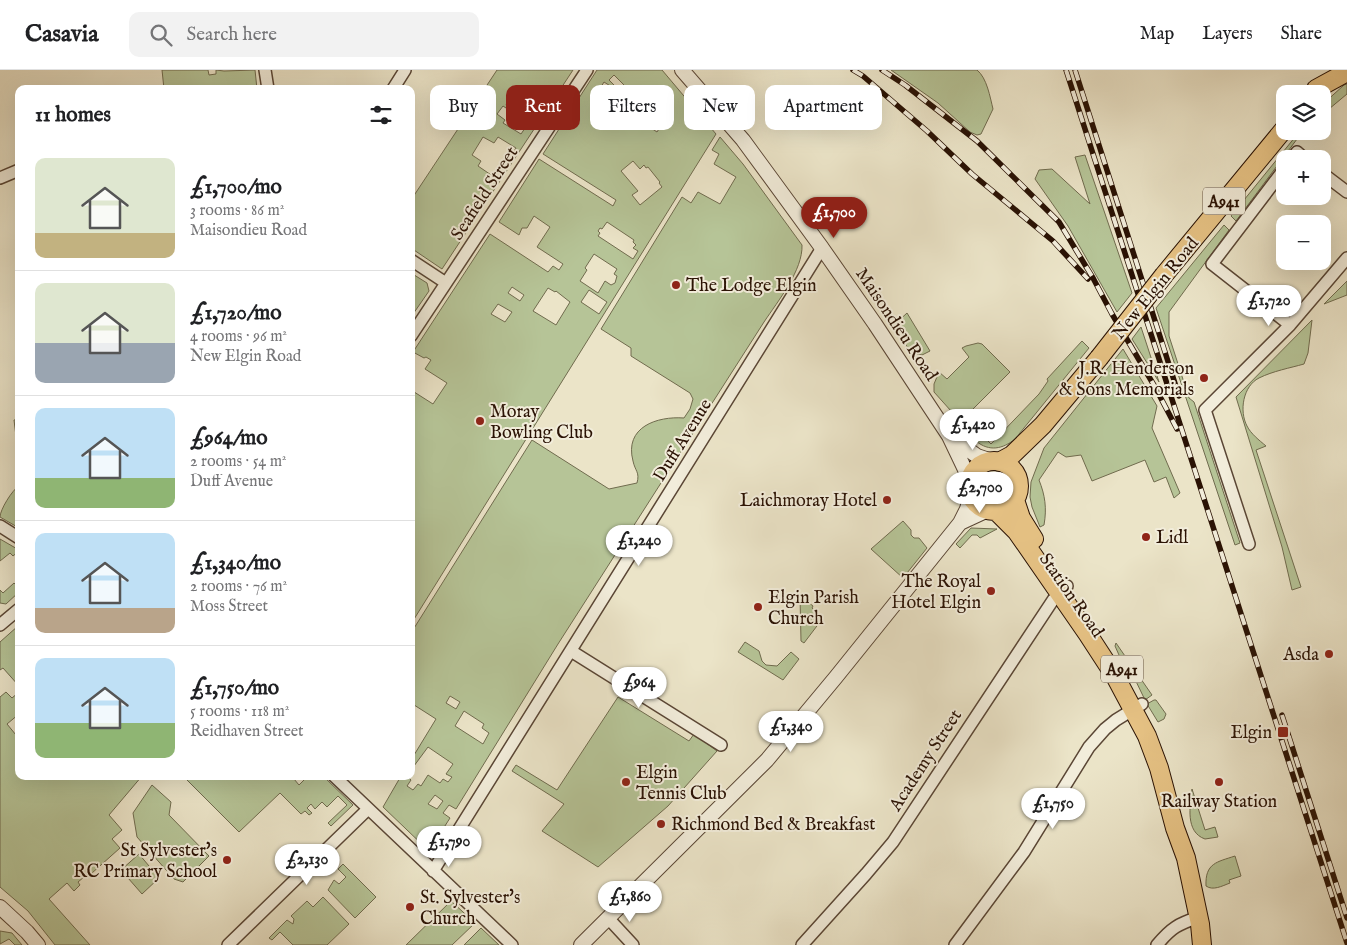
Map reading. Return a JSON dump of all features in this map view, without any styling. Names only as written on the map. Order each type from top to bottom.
[{"type":"main road","points":[[1319,85],[1329,70]]},
{"type":"main road","points":[[1326,85],[1347,72]]},
{"type":"main road","name":"New Elgin Road","points":[[995,462],[1012,456],[1044,425],[1276,139]]},
{"type":"main road","name":"New Elgin Road","points":[[1019,482],[1030,449],[1044,425]]},
{"type":"main road","points":[[995,462],[1010,467],[1019,482],[1018,494],[1010,506],[992,511],[980,507],[970,487],[976,469],[986,463],[995,462]]},
{"type":"main road","name":"Station Road","points":[[1015,500],[1025,526],[1063,590],[1109,666],[1138,707],[1146,736],[1159,768],[1175,828],[1186,858],[1199,917],[1202,945]]},
{"type":"main road","name":"Station Road","points":[[992,511],[1017,532],[1063,590]]},
{"type":"street","points":[[265,70],[267,85]]},
{"type":"street","points":[[396,85],[405,70]]},
{"type":"street","name":"Seafield Street","points":[[415,330],[587,70]]},
{"type":"street","name":"Maisondieu Road","points":[[682,70],[743,140],[875,324],[949,436],[970,487]]},
{"type":"street","points":[[0,178],[15,172]]},
{"type":"street","points":[[1276,180],[1212,264],[1290,325]]},
{"type":"street","points":[[1331,180],[1347,192]]},
{"type":"street","name":"Duff Avenue","points":[[433,871],[822,248]]},
{"type":"street","points":[[1249,544],[1205,410],[1290,325],[1347,258]]},
{"type":"street","points":[[415,263],[446,283]]},
{"type":"street","name":"Maisondieu Road","points":[[949,436],[977,456],[995,462]]},
{"type":"street","points":[[581,945],[766,760],[836,677],[960,523],[967,509],[970,487]]},
{"type":"street","points":[[960,523],[992,511]]},
{"type":"street","points":[[0,526],[15,535]]},
{"type":"street","name":"Academy Street","points":[[802,945],[893,842],[994,687],[1063,590]]},
{"type":"street","points":[[0,625],[15,612]]},
{"type":"street","points":[[571,651],[721,745]]},
{"type":"street","points":[[955,945],[1024,852],[1089,747],[1105,729],[1138,707]]},
{"type":"street","points":[[338,780],[512,945]]},
{"type":"street","points":[[228,945],[368,809]]},
{"type":"street","points":[[0,907],[28,932],[38,945]]},
{"type":"street","points":[[1157,945],[1169,931],[1182,923],[1199,917]]},
{"type":"street","points":[[608,918],[633,945]]},
{"type":"green space","points":[[162,70],[208,70],[209,75],[216,74],[216,70],[255,70],[257,85],[164,85]]},
{"type":"green space","points":[[497,70],[573,70],[563,85],[506,85],[506,108],[503,106],[497,114],[505,120],[503,123],[506,125],[506,130],[514,130],[521,134],[524,130],[534,130],[442,269],[415,251],[415,194],[457,130],[496,130],[496,85],[487,85]],"holes":[[[483,137],[494,143],[498,137],[516,148],[497,179],[478,166],[481,161],[472,155]]]},
{"type":"green space","points":[[597,70],[662,70],[684,96],[684,130],[713,130],[716,134],[415,618],[415,393],[433,404],[447,383],[425,369],[431,360],[415,353],[415,349],[490,234],[548,272],[553,266],[559,270],[563,264],[537,247],[550,227],[534,216],[527,228],[522,228],[519,235],[499,222],[539,159],[613,206],[616,200],[543,154],[558,130],[580,130],[580,96]],"holes":[[[633,161],[640,169],[644,165],[646,168],[648,167],[662,187],[640,205],[632,195],[638,191],[621,171]],[[607,222],[634,240],[633,242],[636,245],[633,248],[638,251],[633,259],[598,236],[600,233],[598,231],[600,228],[602,229]],[[594,254],[617,269],[614,274],[617,276],[615,283],[611,285],[605,281],[598,293],[580,281],[587,270],[585,268]],[[512,287],[524,295],[520,301],[508,293]],[[548,288],[556,291],[570,302],[556,325],[533,311]],[[589,290],[607,302],[599,314],[581,302]],[[498,304],[512,312],[505,322],[491,314]]]},
{"type":"green space","points":[[891,70],[977,70],[986,83],[993,109],[981,134],[977,135],[970,132],[938,103]]},
{"type":"green space","points":[[1347,84],[1347,94],[1331,107],[1331,97]]},
{"type":"green space","points":[[720,137],[743,164],[802,245],[801,255],[794,275],[558,644],[456,809],[449,805],[443,813],[450,818],[429,851],[383,807],[399,780],[411,780],[407,786],[413,790],[418,784],[421,786],[428,775],[440,783],[443,779],[448,782],[452,777],[446,774],[453,764],[428,747],[415,765],[415,753],[436,719],[415,706],[415,627],[532,440],[609,489],[637,483],[638,474],[633,461],[632,449],[633,440],[638,432],[645,426],[663,419],[684,418],[690,409],[693,399],[690,393],[631,356],[631,348],[601,329],[682,197],[691,203],[698,192],[720,204],[736,177],[714,164],[719,154],[712,150]],"holes":[[[450,696],[460,702],[456,709],[446,703]],[[464,711],[484,724],[482,728],[489,733],[483,744],[455,726]],[[435,795],[443,801],[437,809],[428,804]]]},
{"type":"green space","points":[[1293,140],[1296,140],[1289,150],[1285,150]]},
{"type":"green space","points":[[1085,155],[1132,293],[1117,312],[1068,226],[1035,179],[1039,170],[1052,169],[1090,204],[1075,157]]},
{"type":"green space","points":[[1276,161],[1276,167],[1236,221],[1231,216]]},
{"type":"green space","points":[[1224,225],[1229,230],[1169,312],[1169,336],[1189,398],[1194,402],[1240,543],[1235,545],[1156,308]]},
{"type":"green space","points":[[415,276],[427,283],[429,291],[415,311]]},
{"type":"green space","points":[[1347,281],[1347,295],[1324,304]]},
{"type":"green space","points":[[907,313],[930,351],[922,355],[911,353],[894,325]]},
{"type":"green space","points":[[1312,320],[1308,353],[1304,364],[1270,373],[1259,378],[1249,387],[1243,406],[1243,413],[1249,429],[1266,446],[1256,450],[1301,587],[1292,590],[1282,547],[1236,397]]},
{"type":"green space","points":[[1141,327],[1159,382],[1132,339]]},
{"type":"green space","points":[[1082,341],[1089,348],[1015,439],[1006,445],[996,448],[986,447],[976,441],[982,435],[991,444],[1039,394],[1048,381],[1047,379]]},
{"type":"green space","points":[[978,343],[982,344],[1010,372],[967,415],[974,424],[968,430],[934,392],[934,384],[939,372],[947,379],[969,357],[962,348]]},
{"type":"green space","points":[[1123,349],[1157,406],[1152,428],[1180,493],[1174,498],[1166,477],[1154,482],[1145,460],[1092,481],[1081,455],[1066,457],[1058,452],[1039,480],[1045,507],[1044,525],[1040,527],[1030,497],[1031,482],[1044,448]]},
{"type":"green space","points":[[15,490],[15,526],[0,517],[7,500]]},
{"type":"green space","points":[[903,521],[911,530],[911,535],[914,538],[919,538],[927,548],[903,578],[871,549]]},
{"type":"green space","points":[[971,528],[997,529],[980,538],[977,535],[972,535],[960,548],[956,544]]},
{"type":"green space","points":[[0,539],[15,548],[15,554],[13,556],[10,553],[0,561]]},
{"type":"green space","points":[[15,584],[15,596],[6,604],[0,603],[0,590],[3,593]]},
{"type":"green space","points":[[800,596],[813,606],[812,608],[823,618],[804,643],[801,641]]},
{"type":"green space","points":[[15,629],[15,682],[3,668],[0,670],[0,642]]},
{"type":"green space","points":[[745,642],[759,651],[762,661],[766,665],[777,666],[791,652],[799,659],[783,680],[738,652]]},
{"type":"green space","points":[[1116,643],[1152,695],[1145,700],[1131,671],[1119,655],[1115,646]]},
{"type":"green space","points":[[6,692],[12,698],[15,695],[15,717],[7,724],[15,734],[15,780],[139,780],[109,815],[122,830],[112,839],[120,848],[92,873],[90,872],[78,882],[80,885],[74,891],[67,883],[49,899],[90,945],[55,945],[28,911],[0,887],[0,697]]},
{"type":"green space","name":"Elgin Tennis Club","points":[[618,697],[689,741],[694,734],[717,751],[668,806],[598,867],[542,831],[564,804],[512,771],[516,765],[557,790]]},
{"type":"green space","points":[[1156,700],[1166,714],[1164,719],[1158,722],[1147,704]]},
{"type":"green space","points":[[187,780],[295,780],[299,785],[304,780],[327,780],[353,805],[331,826],[328,823],[347,805],[338,796],[327,807],[322,802],[315,809],[311,804],[307,808],[312,813],[309,815],[305,811],[301,814],[280,793],[239,832]]},
{"type":"green space","points":[[152,785],[171,802],[169,815],[209,856],[183,882],[174,879],[137,837],[133,813]]},
{"type":"green space","points":[[1192,789],[1205,830],[1215,827],[1218,837],[1205,839],[1194,831],[1190,818]]},
{"type":"green space","points":[[139,854],[159,878],[142,894],[121,870]]},
{"type":"green space","points":[[1235,856],[1241,876],[1229,880],[1230,883],[1218,888],[1206,886],[1206,878],[1210,868],[1218,862]]},
{"type":"green space","points":[[343,864],[376,897],[355,918],[328,890],[334,880],[339,884],[346,877],[338,869]]},
{"type":"green space","points":[[323,897],[349,924],[327,945],[293,945],[280,932],[272,940],[269,938],[287,920],[293,924],[294,919],[291,916],[307,901],[313,907]]},
{"type":"green space","points":[[451,901],[475,923],[452,945],[406,945]]},
{"type":"green space","points":[[481,928],[499,945],[464,945]]},
{"type":"green space","points":[[0,931],[12,933],[22,945],[15,945],[9,939],[0,944]]},
{"type":"railway","points":[[853,70],[863,76],[927,131],[972,174],[1053,241],[1088,279]]},
{"type":"railway","points":[[882,70],[905,85],[977,141],[1059,222],[1093,278],[1177,429]]},
{"type":"railway","points":[[1066,70],[1347,943]]},
{"type":"railway","points":[[1075,70],[1179,396]]},
{"type":"railway","points":[[1282,715],[1347,918]]},
{"type":"place","name":"The Lodge Elgin","points":[[676,285]]},
{"type":"place","name":"J.R. Henderson & Sons Memorials","points":[[1204,378]]},
{"type":"place","name":"Moray Bowling Club","points":[[480,421]]},
{"type":"place","name":"Laichmoray Hotel","points":[[887,500]]},
{"type":"place","name":"Lidl","points":[[1146,537]]},
{"type":"place","name":"The Royal Hotel Elgin","points":[[991,591]]},
{"type":"place","name":"Elgin Parish Church","points":[[758,607]]},
{"type":"place","name":"Asda","points":[[1329,654]]},
{"type":"place","name":"Elgin","points":[[1283,732]]},
{"type":"place","name":"Elgin Tennis Club","points":[[626,782]]},
{"type":"place","name":"Railway Station","points":[[1219,782]]},
{"type":"place","name":"Richmond Bed & Breakfast","points":[[661,824]]},
{"type":"place","name":"St Sylvester's RC Primary School","points":[[227,860]]},
{"type":"place","name":"St. Sylvester's Church","points":[[410,907]]}]
